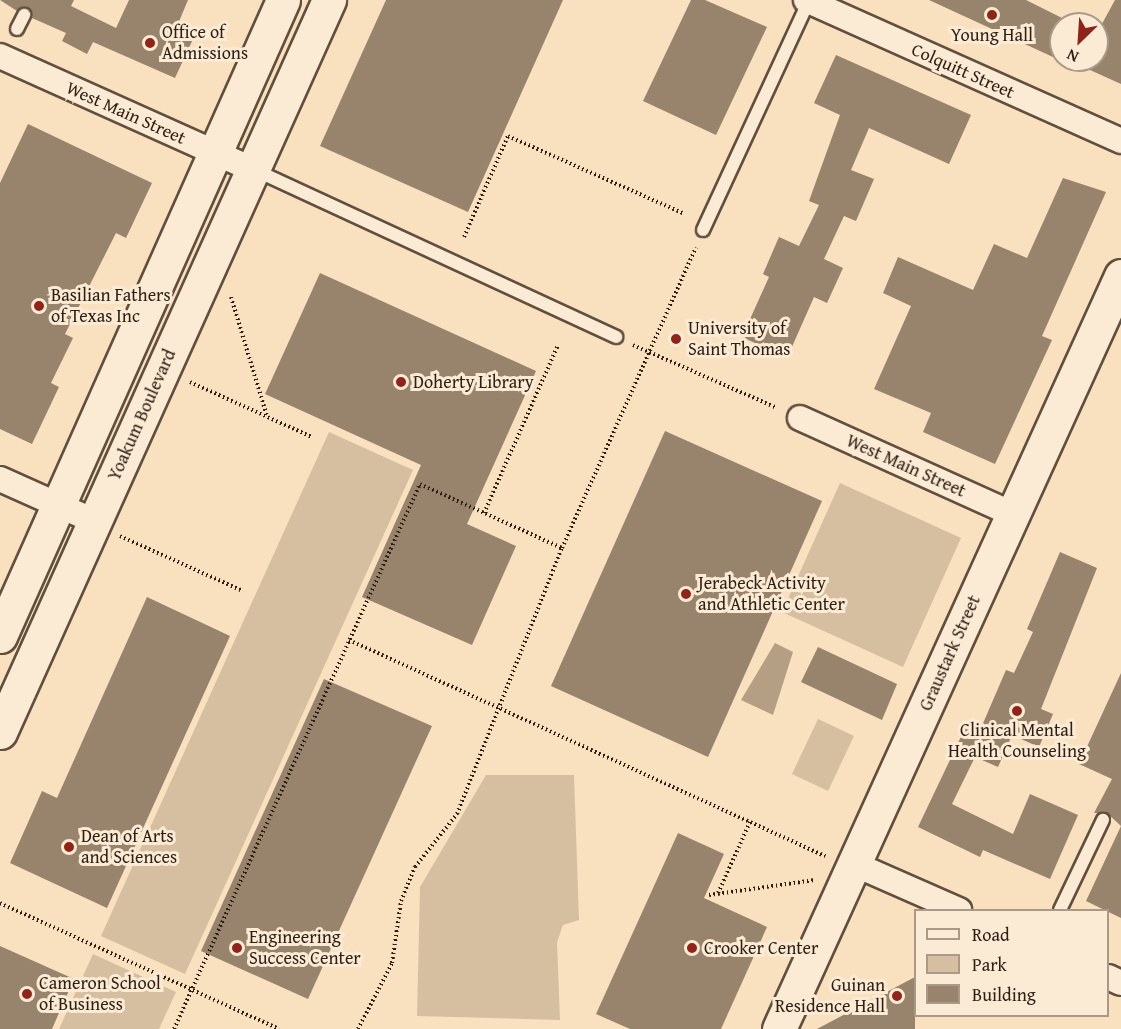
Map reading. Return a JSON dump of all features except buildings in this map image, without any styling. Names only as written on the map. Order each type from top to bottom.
[{"type":"street","points":[[0,636],[283,0]]},
{"type":"street","name":"Yoakum Boulevard","points":[[0,732],[329,0]]},
{"type":"street","name":"Colquitt Street","points":[[808,0],[1121,141]]},
{"type":"street","name":"West Main Street","points":[[0,57],[252,169]]},
{"type":"street","name":"Graustark Street","points":[[779,1029],[841,861],[1013,514],[1121,276]]},
{"type":"street","name":"West Main Street","points":[[800,418],[1013,514]]},
{"type":"street","points":[[0,479],[94,521]]},
{"type":"street","points":[[841,861],[957,909]]},
{"type":"lane","points":[[704,230],[808,0]]},
{"type":"lane","points":[[17,29],[24,15]]},
{"type":"lane","points":[[252,169],[616,337]]},
{"type":"lane","points":[[1060,909],[1103,820]]},
{"type":"path","points":[[464,237],[508,136],[685,214]]},
{"type":"path","points":[[358,1029],[392,963],[401,901],[415,867],[457,814],[503,708],[562,548],[704,230]]},
{"type":"path","points":[[231,297],[268,417]]},
{"type":"path","points":[[616,337],[800,418]]},
{"type":"path","points":[[483,513],[558,345]]},
{"type":"path","points":[[163,369],[312,438]]},
{"type":"path","points":[[174,1029],[420,484],[562,548]]},
{"type":"path","points":[[94,521],[243,591]]},
{"type":"path","points":[[349,640],[841,861]]},
{"type":"path","points":[[717,894],[750,822]]},
{"type":"path","points":[[709,895],[816,880]]},
{"type":"path","points":[[0,903],[279,1029]]},
{"type":"green space","points":[[329,432],[413,470],[185,974],[101,936]]},
{"type":"green space","points":[[840,483],[961,538],[903,667],[782,612]]},
{"type":"green space","points":[[818,719],[854,736],[828,791],[792,774]]},
{"type":"green space","points":[[486,775],[574,775],[579,920],[563,925],[557,942],[560,1020],[417,1016],[420,887]]},
{"type":"green space","points":[[93,954],[176,992],[159,1029],[59,1029]]},
{"type":"shaded area","points":[[775,643],[793,652],[773,715],[741,700]]},
{"type":"place","name":"Young Hall","points":[[992,15]]},
{"type":"place","name":"Office of Admissions","points":[[150,43]]},
{"type":"place","name":"Basilian Fathers of Texas Inc","points":[[39,306]]},
{"type":"place","name":"University of Saint Thomas","points":[[676,339]]},
{"type":"place","name":"Doherty Library","points":[[401,382]]},
{"type":"place","name":"Jerabeck Activity and Athletic Center","points":[[686,594]]},
{"type":"place","name":"Clinical Mental Health Counseling","points":[[1017,711]]},
{"type":"place","name":"Dean of Arts and Sciences","points":[[69,847]]},
{"type":"place","name":"Engineering Success Center","points":[[237,948]]},
{"type":"place","name":"Crooker Center","points":[[692,948]]},
{"type":"place","name":"Cameron School of Business","points":[[27,994]]},
{"type":"place","name":"Guinan Residence Hall","points":[[897,996]]}]
